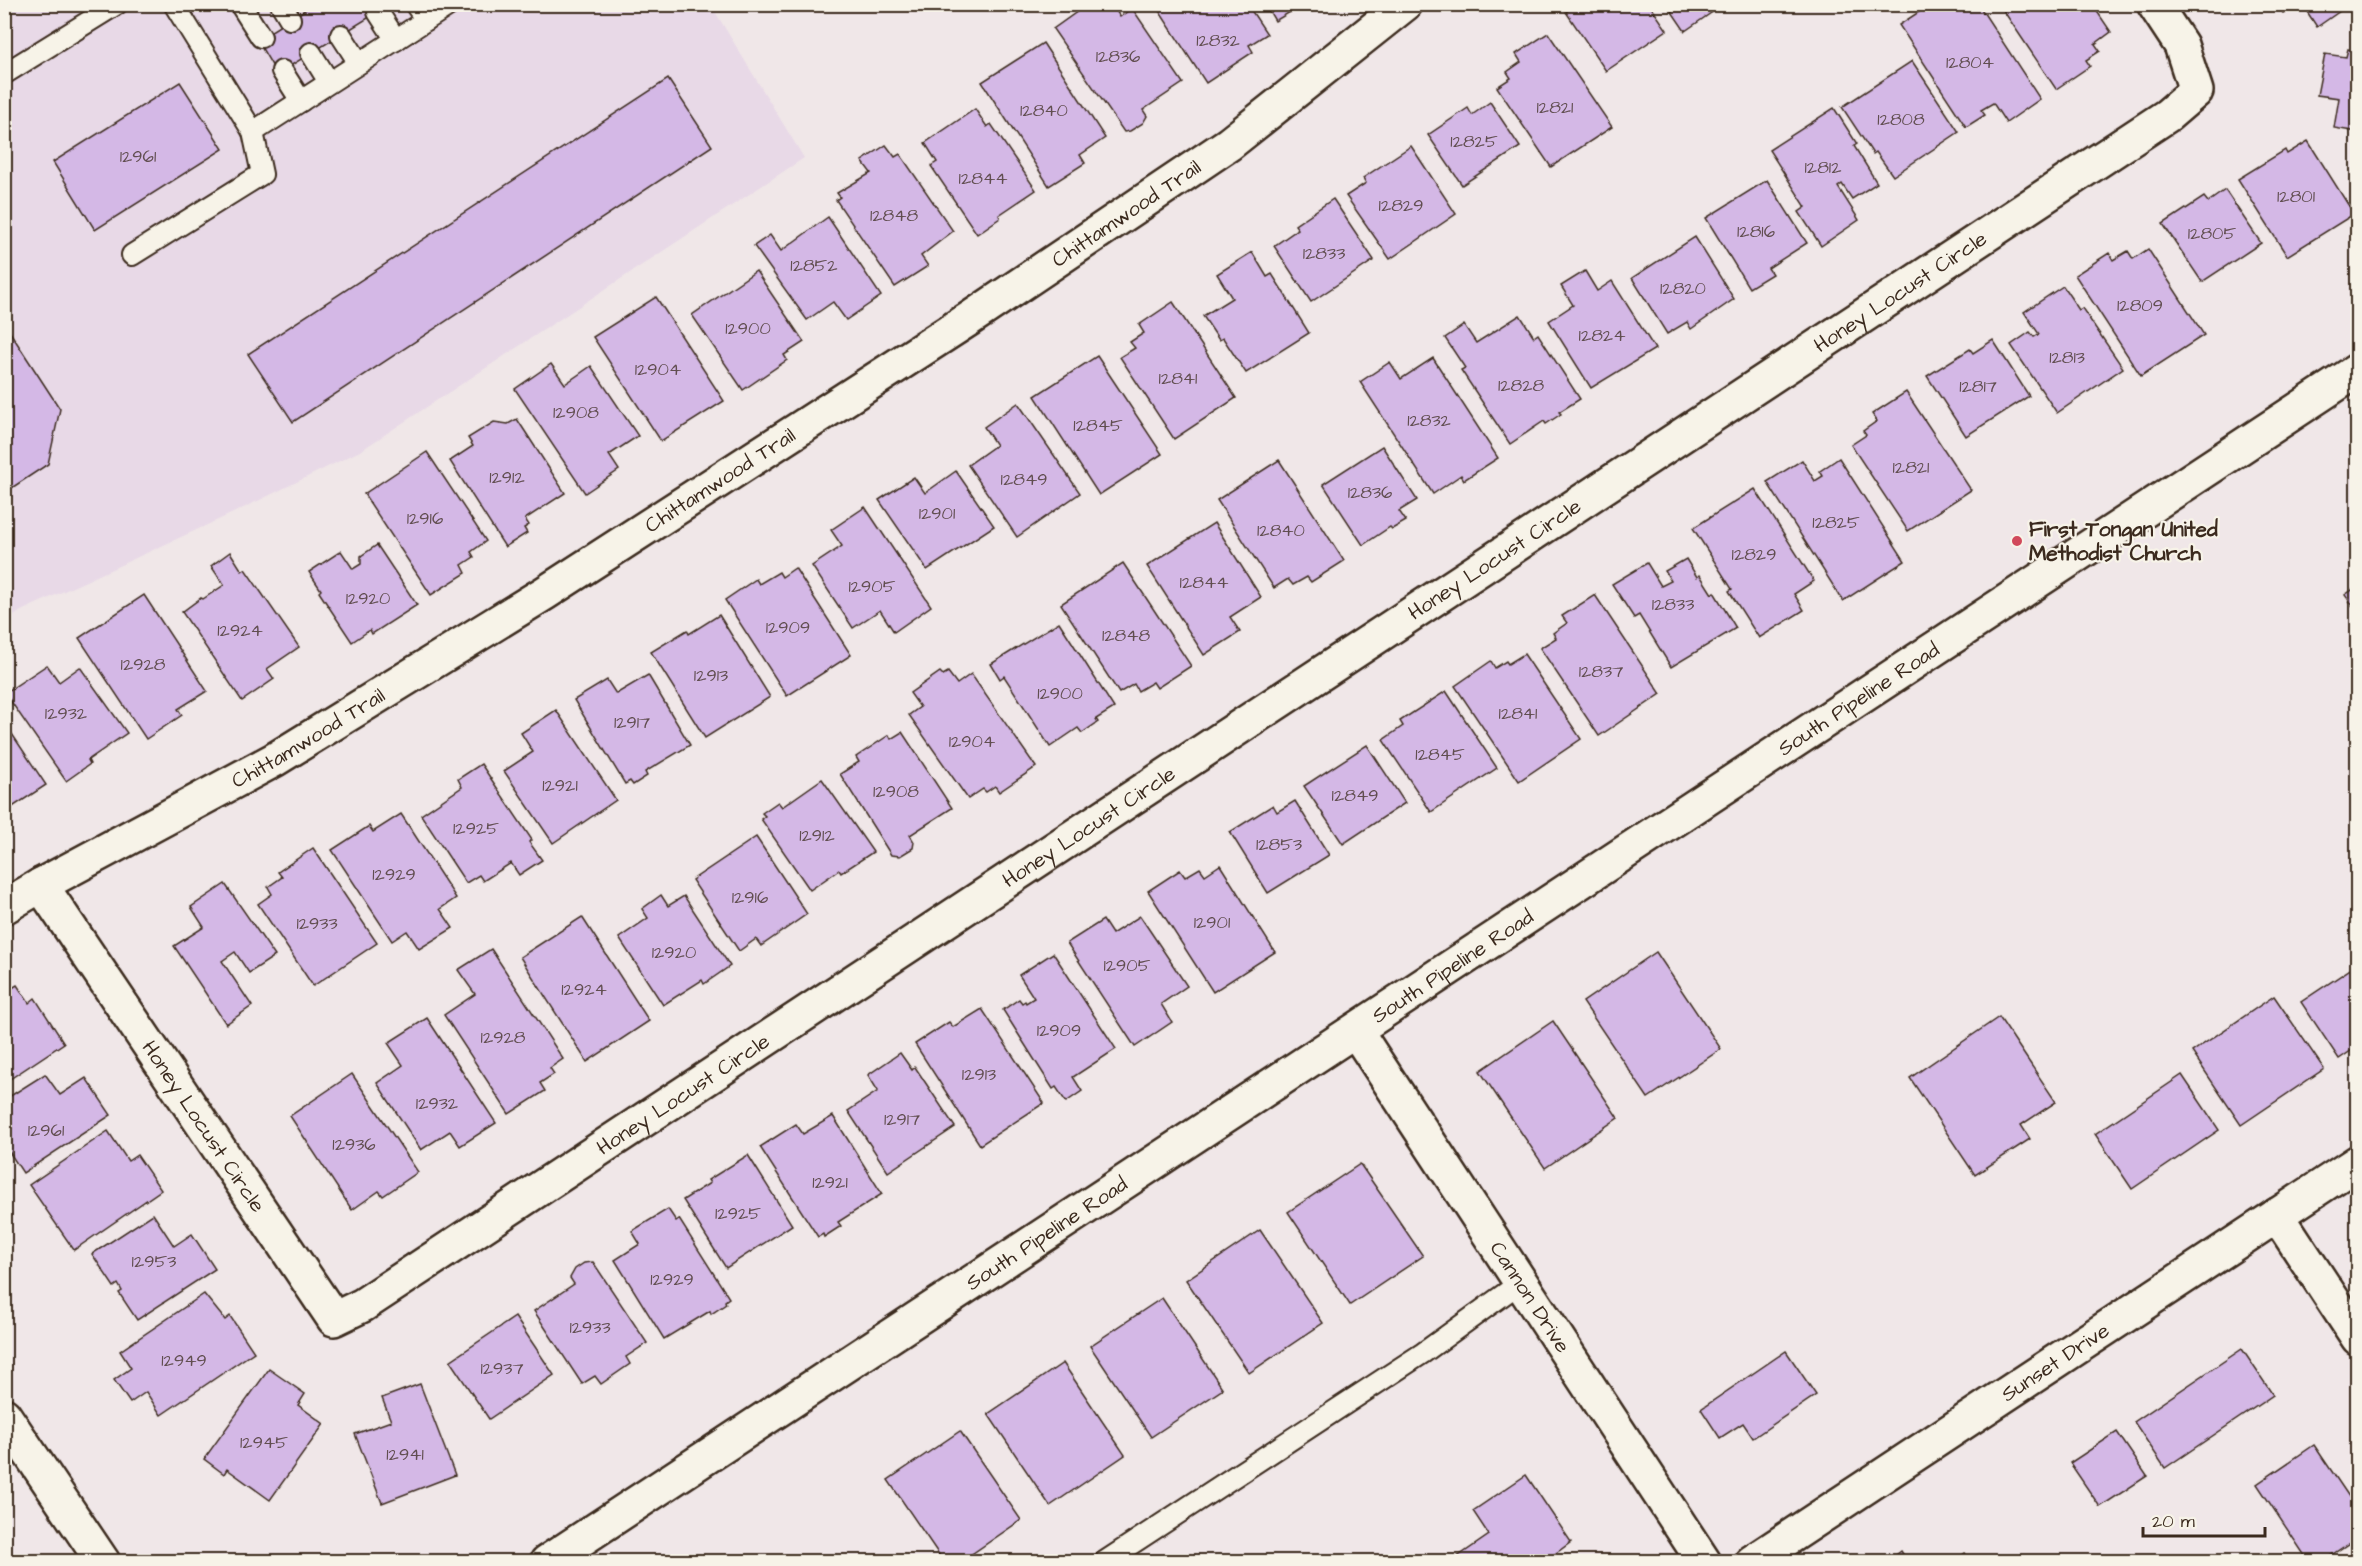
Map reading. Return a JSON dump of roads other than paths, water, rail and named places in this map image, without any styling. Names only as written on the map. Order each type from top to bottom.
[{"type":"street","name":"Chittamwood Trail","points":[[4,907],[274,760],[575,574],[969,319],[1229,144],[1405,4]]},
{"type":"street","name":"Honey Locust Circle","points":[[41,885],[334,1319],[383,1292],[2168,115],[2196,91],[2181,45],[2154,4]]},
{"type":"street","name":"South Pipeline Road","points":[[547,1562],[2358,370]]},
{"type":"street","name":"Cannon Drive","points":[[1356,1031],[1704,1562]]},
{"type":"street","name":"Sunset Drive","points":[[1752,1562],[2358,1162]]},
{"type":"street","points":[[2277,1215],[2358,1338]]},
{"type":"street","points":[[4,1415],[103,1562]]},
{"type":"lane","points":[[4,74],[117,4]]},
{"type":"lane","points":[[132,255],[262,174],[253,132],[174,4]]},
{"type":"lane","points":[[240,4],[261,37]]},
{"type":"lane","points":[[253,132],[396,40],[421,12],[451,4]]},
{"type":"lane","points":[[378,12],[396,40]]},
{"type":"lane","points":[[341,35],[359,63]]},
{"type":"lane","points":[[311,53],[329,82]]},
{"type":"lane","points":[[282,71],[301,101]]},
{"type":"lane","points":[[1104,1562],[1423,1353],[1521,1282]]},
{"type":"place","name":"First Tongan United Methodist Church","points":[[2017,541]]}]
